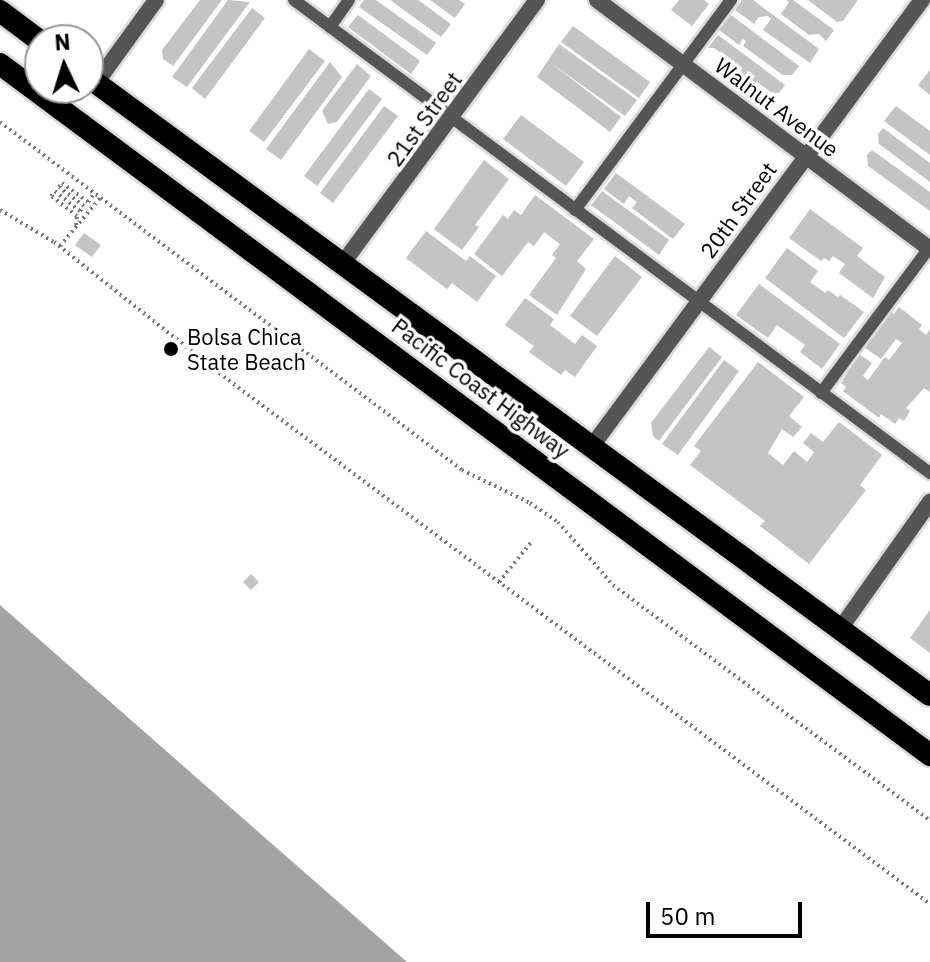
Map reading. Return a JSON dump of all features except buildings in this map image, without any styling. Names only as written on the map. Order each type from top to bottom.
[{"type":"highway","points":[[0,11],[24,29]]},
{"type":"highway","name":"Pacific Coast Highway","points":[[0,64],[930,755]]},
{"type":"highway","name":"Pacific Coast Highway","points":[[104,89],[930,695]]},
{"type":"street","points":[[104,65],[156,0]]},
{"type":"street","name":"21st Street","points":[[343,263],[453,118],[537,0]]},
{"type":"street","name":"Walnut Avenue","points":[[597,0],[930,248]]},
{"type":"street","name":"20th Street","points":[[592,446],[922,0]]},
{"type":"street","points":[[840,629],[930,502]]},
{"type":"lane","points":[[294,0],[930,473]]},
{"type":"lane","points":[[330,27],[349,0]]},
{"type":"lane","points":[[575,210],[731,0]]},
{"type":"lane","points":[[821,393],[930,248]]},
{"type":"path","points":[[0,122],[462,470],[530,503],[558,522],[613,585],[930,820]]},
{"type":"path","points":[[76,225],[77,216],[51,196],[55,191],[80,211],[84,206],[59,187],[62,183],[88,202],[94,193]]},
{"type":"path","points":[[60,246],[100,198]]},
{"type":"path","points":[[0,210],[60,246],[219,373],[930,904]]},
{"type":"path","points":[[499,582],[533,540]]},
{"type":"shaded area","points":[[0,605],[255,829],[407,962],[0,962]]},
{"type":"place","name":"Bolsa Chica State Beach","points":[[171,349]]}]
